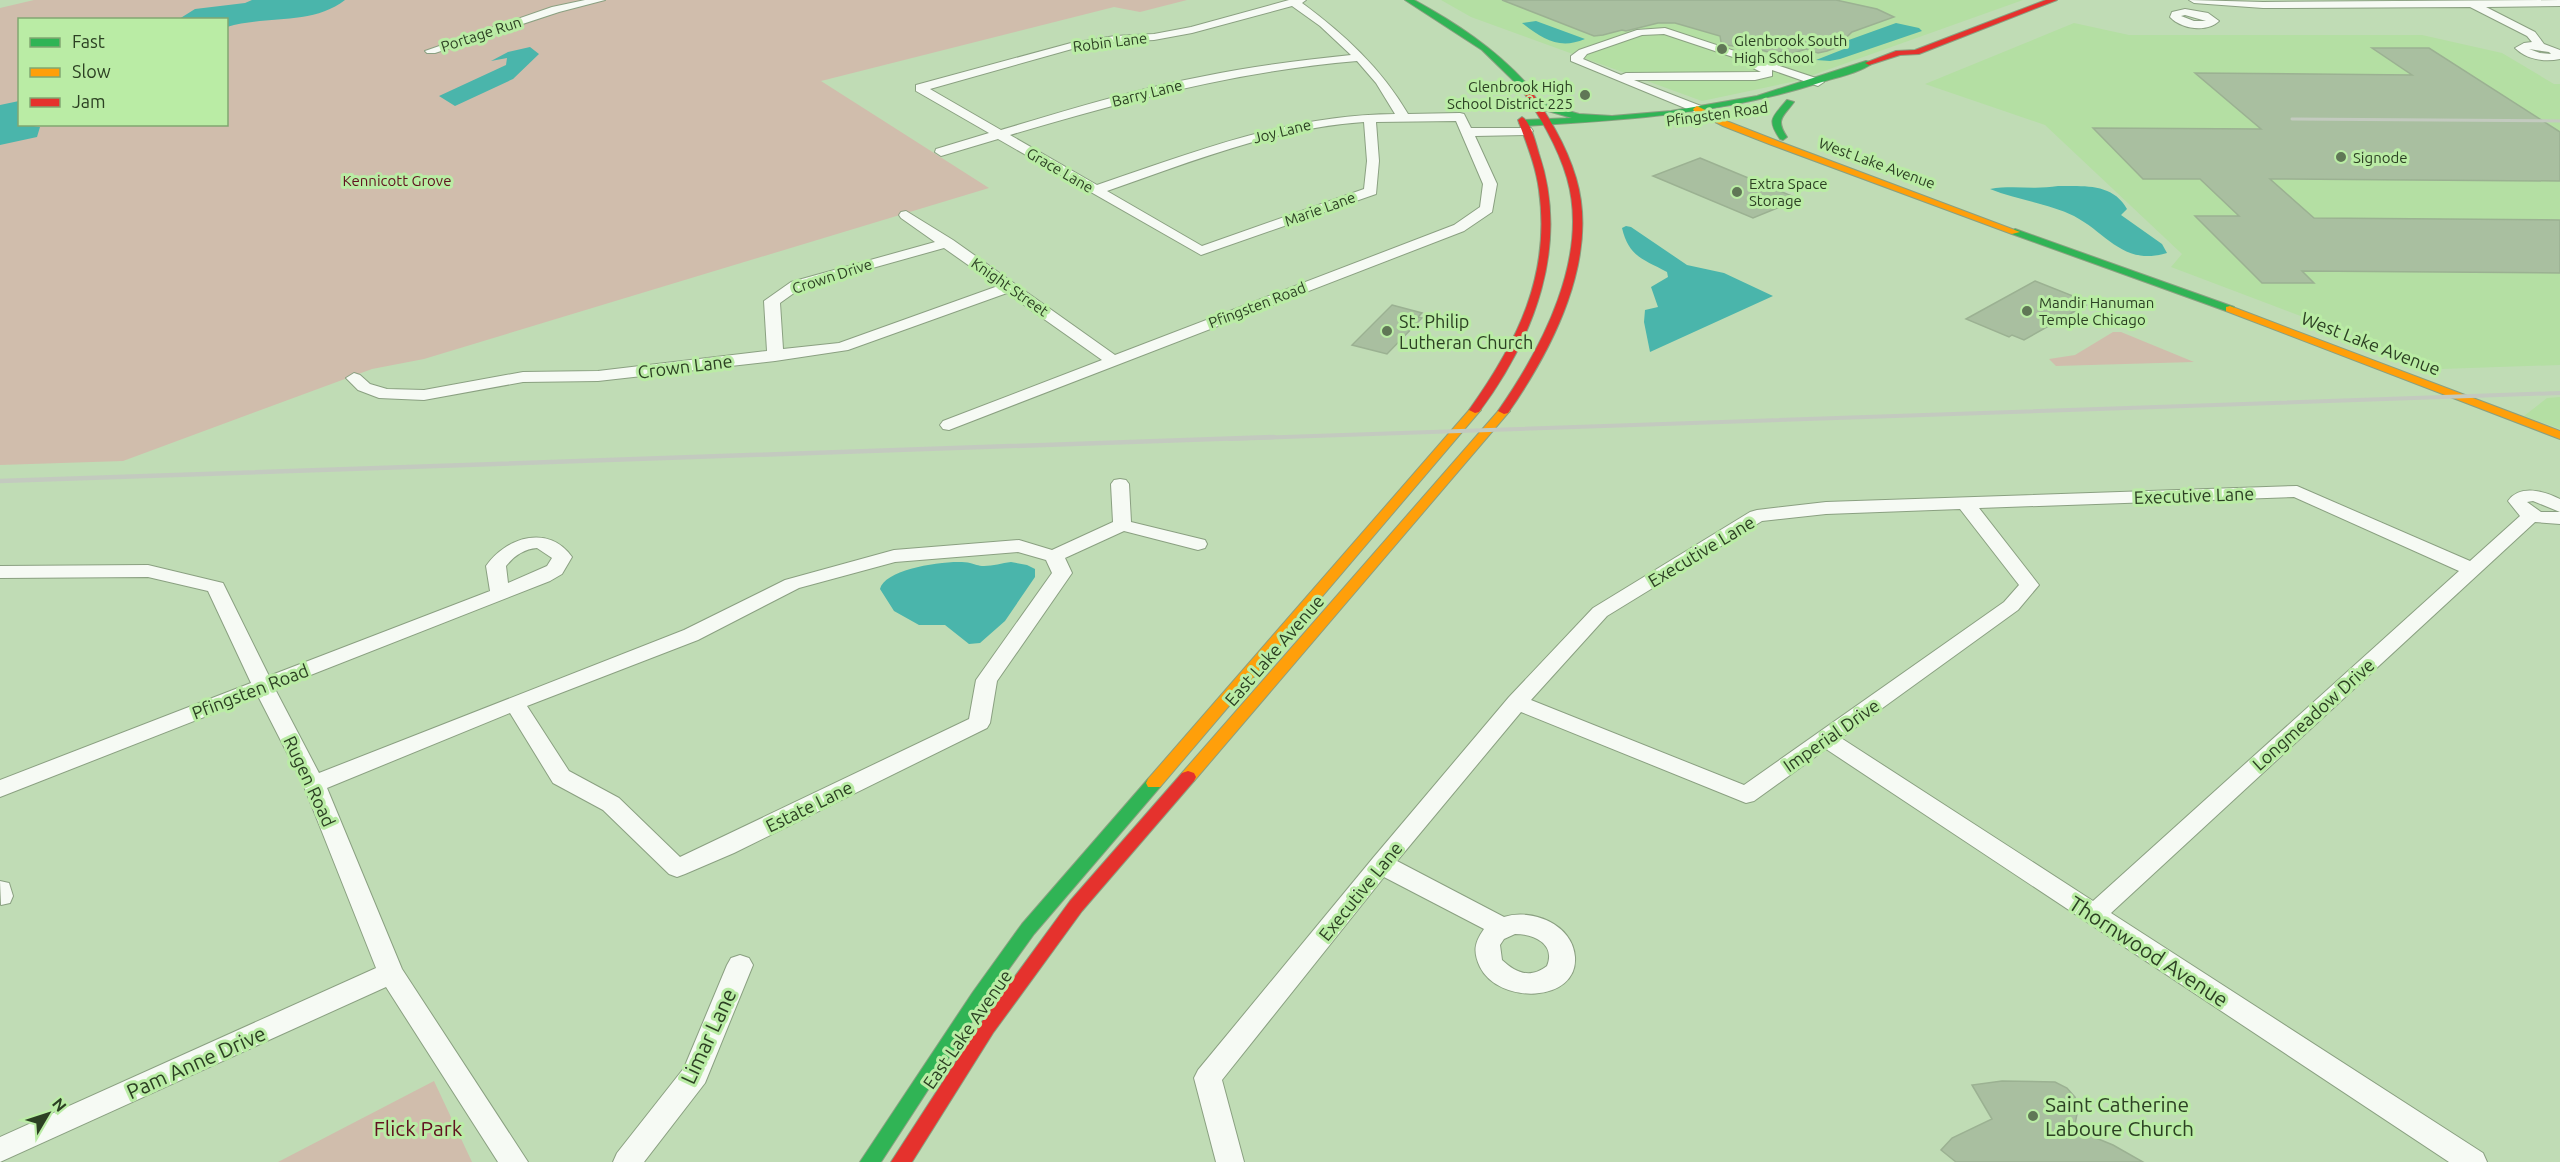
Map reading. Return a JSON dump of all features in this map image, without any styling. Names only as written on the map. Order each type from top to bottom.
[{"type":"main road","points":[[1409,0],[1450,24],[1485,49],[1514,74],[1547,126]]},
{"type":"main road","name":"Pfingsten Road","points":[[1525,127],[1617,122],[1707,111],[1762,98],[1818,82],[1899,53],[1916,52],[2053,0]]},
{"type":"main road","points":[[1395,5],[1444,36]]},
{"type":"main road","name":"Pfingsten Road","points":[[1729,115],[1833,90],[1916,58],[1916,52]]},
{"type":"main road","points":[[1784,137],[1774,126],[1774,119],[1777,112],[1790,102]]},
{"type":"main road","points":[[1534,104],[1579,117],[1617,122]]},
{"type":"main road","points":[[1514,108],[1525,127]]},
{"type":"main road","name":"West Lake Avenue","points":[[1707,111],[1729,115],[2025,227],[2169,286],[2560,435]]},
{"type":"main road","name":"West Lake Avenue","points":[[1707,111],[1772,142],[2108,266],[2169,286]]},
{"type":"main road","points":[[1592,134],[1617,122]]},
{"type":"main road","name":"East Lake Avenue","points":[[901,1162],[987,1028],[1076,906],[1467,454],[1517,392],[1549,328],[1569,279],[1577,234],[1573,186],[1547,126]]},
{"type":"main road","name":"East Lake Avenue","points":[[870,1162],[979,996],[1028,929],[1421,473],[1492,387],[1527,322],[1539,292],[1546,250],[1547,219],[1544,188],[1538,157],[1525,127]]},
{"type":"main road","points":[[1557,148],[1570,140]]},
{"type":"street","name":"Portage Run","points":[[431,51],[556,9],[600,0]]},
{"type":"street","points":[[2197,14],[2196,0],[2263,5],[2383,2],[2560,3]]},
{"type":"street","points":[[1298,1],[1328,27],[1382,82],[1404,118]]},
{"type":"street","name":"Robin Lane","points":[[920,87],[1071,46],[1114,39],[1154,37],[1192,30],[1298,1]]},
{"type":"street","points":[[2470,3],[2530,34],[2536,38],[2540,46]]},
{"type":"street","points":[[1596,48],[1641,32],[1665,31],[1818,82]]},
{"type":"street","points":[[1596,48],[1613,48],[1663,34],[1769,72],[1761,76],[1614,75]]},
{"type":"street","name":"West Lake Avenue","points":[[1596,48],[1580,54],[1577,61],[1707,111]]},
{"type":"street","name":"Barry Lane","points":[[940,152],[1094,106],[1182,84],[1237,73],[1359,57]]},
{"type":"street","points":[[1681,77],[1665,81],[1662,85],[1707,111]]},
{"type":"street","name":"Grace Lane","points":[[920,87],[1201,251]]},
{"type":"street","name":"Joy Lane","points":[[1096,190],[1230,144],[1319,122],[1460,117],[1468,132]]},
{"type":"street","name":"Marie Lane","points":[[1201,251],[1371,191],[1373,161],[1370,119]]},
{"type":"street","name":"Pfingsten Road","points":[[949,425],[1459,228],[1487,209],[1490,183],[1468,132],[1525,127]]},
{"type":"street","name":"Knight Street","points":[[906,215],[1113,361]]},
{"type":"street","name":"Crown Drive","points":[[775,356],[772,301],[788,290],[796,285],[866,264],[948,243]]},
{"type":"street","name":"Crown Lane","points":[[354,378],[364,387],[385,394],[424,395],[523,377],[597,376],[842,347],[1010,287]]},
{"type":"street","points":[[1120,484],[1122,525]]},
{"type":"street","name":"Executive Lane","points":[[1230,1162],[1208,1078],[1381,864],[1516,702],[1600,612],[1757,516],[1826,508],[2296,491],[2472,569]]},
{"type":"street","points":[[2560,507],[2550,501],[2535,497],[2518,498],[2517,504],[2532,514],[2548,519],[2560,518]]},
{"type":"street","name":"Imperial Drive","points":[[1516,702],[1746,795],[2011,606],[2029,585],[1966,504]]},
{"type":"street","name":"Longmeadow Drive","points":[[2094,914],[2532,514]]},
{"type":"street","points":[[314,784],[691,634],[792,584],[894,556],[1019,546],[1054,556],[1122,525],[1198,544]]},
{"type":"street","name":"Estate Lane","points":[[514,703],[561,777],[611,804],[677,868],[736,842],[979,723],[987,680],[1062,573],[1054,556]]},
{"type":"street","name":"Rugen Road","points":[[0,572],[148,571],[216,587],[263,687],[314,784],[391,974],[514,1162]]},
{"type":"street","name":"Pfingsten Road","points":[[0,789],[500,592]]},
{"type":"street","name":"Thornwood Avenue","points":[[1826,739],[2473,1162]]},
{"type":"street","points":[[1381,864],[1501,927]]},
{"type":"street","name":"Limar Lane","points":[[627,1162],[695,1075],[740,965]]},
{"type":"street","name":"Pam Anne Drive","points":[[0,1150],[391,974]]},
{"type":"shaded area","name":"Glenbrook South High School","points":[[1441,0],[2023,0],[1796,81],[1702,101],[1471,17]]},
{"type":"shaded area","points":[[2074,23],[2129,35],[2422,35],[2502,53],[2554,84],[2560,84],[2560,365],[2441,369],[2171,267],[2182,254],[2045,125],[1925,84]]},
{"type":"shaded area","points":[[2560,397],[2560,429],[2524,416],[2547,398]]},
{"type":"green space","name":"Kennicott Grove","points":[[34,0],[1187,0],[1140,12],[1114,7],[821,81],[989,188],[424,359],[372,369],[123,461],[0,465],[0,8]]},
{"type":"green space","points":[[2113,332],[2121,332],[2194,362],[2056,366],[2049,359],[2075,355]]},
{"type":"green space","name":"Flick Park","points":[[434,1081],[472,1162],[278,1162]]},
{"type":"water","points":[[252,0],[345,0],[318,14],[241,23],[228,27],[228,18],[181,18],[195,9],[245,3]]},
{"type":"water","points":[[1536,21],[1585,39],[1559,43],[1544,38],[1522,23]]},
{"type":"water","points":[[1896,23],[1919,28],[1922,31],[1840,59],[1816,60],[1844,49],[1842,44],[1846,41]]},
{"type":"water","points":[[530,47],[539,54],[513,79],[455,106],[439,96],[506,65],[507,58],[491,61],[508,52]]},
{"type":"water","points":[[18,101],[18,126],[40,127],[37,137],[0,145],[0,105]]},
{"type":"water","points":[[2058,186],[2097,188],[2114,194],[2127,209],[2121,215],[2162,244],[2167,253],[2152,256],[2127,252],[2074,216],[1990,189]]},
{"type":"water","points":[[1631,227],[1687,265],[1724,273],[1773,296],[1650,352],[1644,322],[1645,310],[1658,307],[1651,287],[1668,277],[1667,272],[1644,260],[1633,251],[1622,228]]},
{"type":"water","points":[[949,562],[991,566],[1011,562],[1035,569],[1035,577],[1005,621],[980,643],[969,644],[945,625],[919,625],[894,611],[880,589],[894,576],[920,567]]},
{"type":"building","name":"Glenbrook South High School","points":[[1502,0],[1836,0],[1877,9],[1894,17],[1852,32],[1835,48],[1827,51],[1818,53],[1806,49],[1791,54],[1783,51],[1775,54],[1747,46],[1726,45],[1721,42],[1720,36],[1675,23],[1658,23],[1594,36]]},
{"type":"building","name":"Signode","points":[[2372,48],[2429,48],[2560,132],[2560,181],[2270,179],[2314,218],[2560,220],[2560,273],[2302,271],[2314,283],[2262,283],[2195,216],[2239,216],[2200,179],[2143,179],[2093,128],[2261,129],[2195,73],[2412,75]]},
{"type":"building","name":"Extra Space Storage","points":[[1700,158],[1799,199],[1753,218],[1653,176]]},
{"type":"building","name":"Mandir Hanuman Temple Chicago","points":[[2035,281],[2078,298],[2074,300],[2086,305],[2024,340],[2012,335],[2009,337],[1966,319]]},
{"type":"building","name":"St. Philip Lutheran Church","points":[[1392,305],[1422,313],[1418,317],[1422,318],[1387,354],[1352,345]]},
{"type":"building","name":"Saint Catherine Laboure Church","points":[[2002,1081],[2055,1082],[2067,1088],[2075,1097],[2078,1109],[2074,1129],[2113,1145],[2143,1162],[1956,1162],[1941,1150],[1952,1138],[1992,1119],[1972,1085]]},
{"type":"railway","points":[[2292,119],[2560,121]]},
{"type":"railway","points":[[1230,439],[2560,393]]},
{"type":"railway","points":[[0,481],[1274,437]]},
{"type":"traffic: fast","points":[[1409,0],[1485,48],[1523,85]]},
{"type":"traffic: fast","points":[[1523,123],[1646,116],[1719,106],[1795,88],[1869,63]]},
{"type":"traffic: fast","points":[[1783,137],[1776,127],[1776,119],[1790,102]]},
{"type":"traffic: fast","points":[[1534,104],[1579,117],[1612,118]]},
{"type":"traffic: fast","points":[[2015,232],[2230,309]]},
{"type":"traffic: fast","points":[[870,1162],[979,997],[1028,929],[1154,783]]},
{"type":"traffic: slow","points":[[1697,109],[1726,124],[1772,142],[2015,232]]},
{"type":"traffic: slow","points":[[2230,309],[2560,435]]},
{"type":"traffic: slow","points":[[1154,783],[1475,410]]},
{"type":"traffic: slow","points":[[1188,777],[1504,411]]},
{"type":"traffic: jam","points":[[1869,63],[1899,53],[1916,52],[2053,0]]},
{"type":"traffic: jam","points":[[1504,411],[1535,363],[1560,307],[1575,248],[1577,219],[1575,192],[1567,164],[1547,123],[1523,85]]},
{"type":"traffic: jam","points":[[1475,410],[1493,387],[1522,335],[1540,278],[1545,249],[1544,190],[1538,163],[1522,120]]},
{"type":"traffic: jam","points":[[901,1162],[987,1028],[1076,906],[1188,777]]},
{"type":"place","name":"Glenbrook South High School","points":[[1722,49]]},
{"type":"place","name":"Glenbrook High School District 225","points":[[1585,95]]},
{"type":"place","name":"Signode","points":[[2341,157]]},
{"type":"place","name":"Extra Space Storage","points":[[1737,192]]},
{"type":"place","name":"Mandir Hanuman Temple Chicago","points":[[2027,311]]},
{"type":"place","name":"St. Philip Lutheran Church","points":[[1387,331]]},
{"type":"place","name":"Saint Catherine Laboure Church","points":[[2033,1116]]}]
